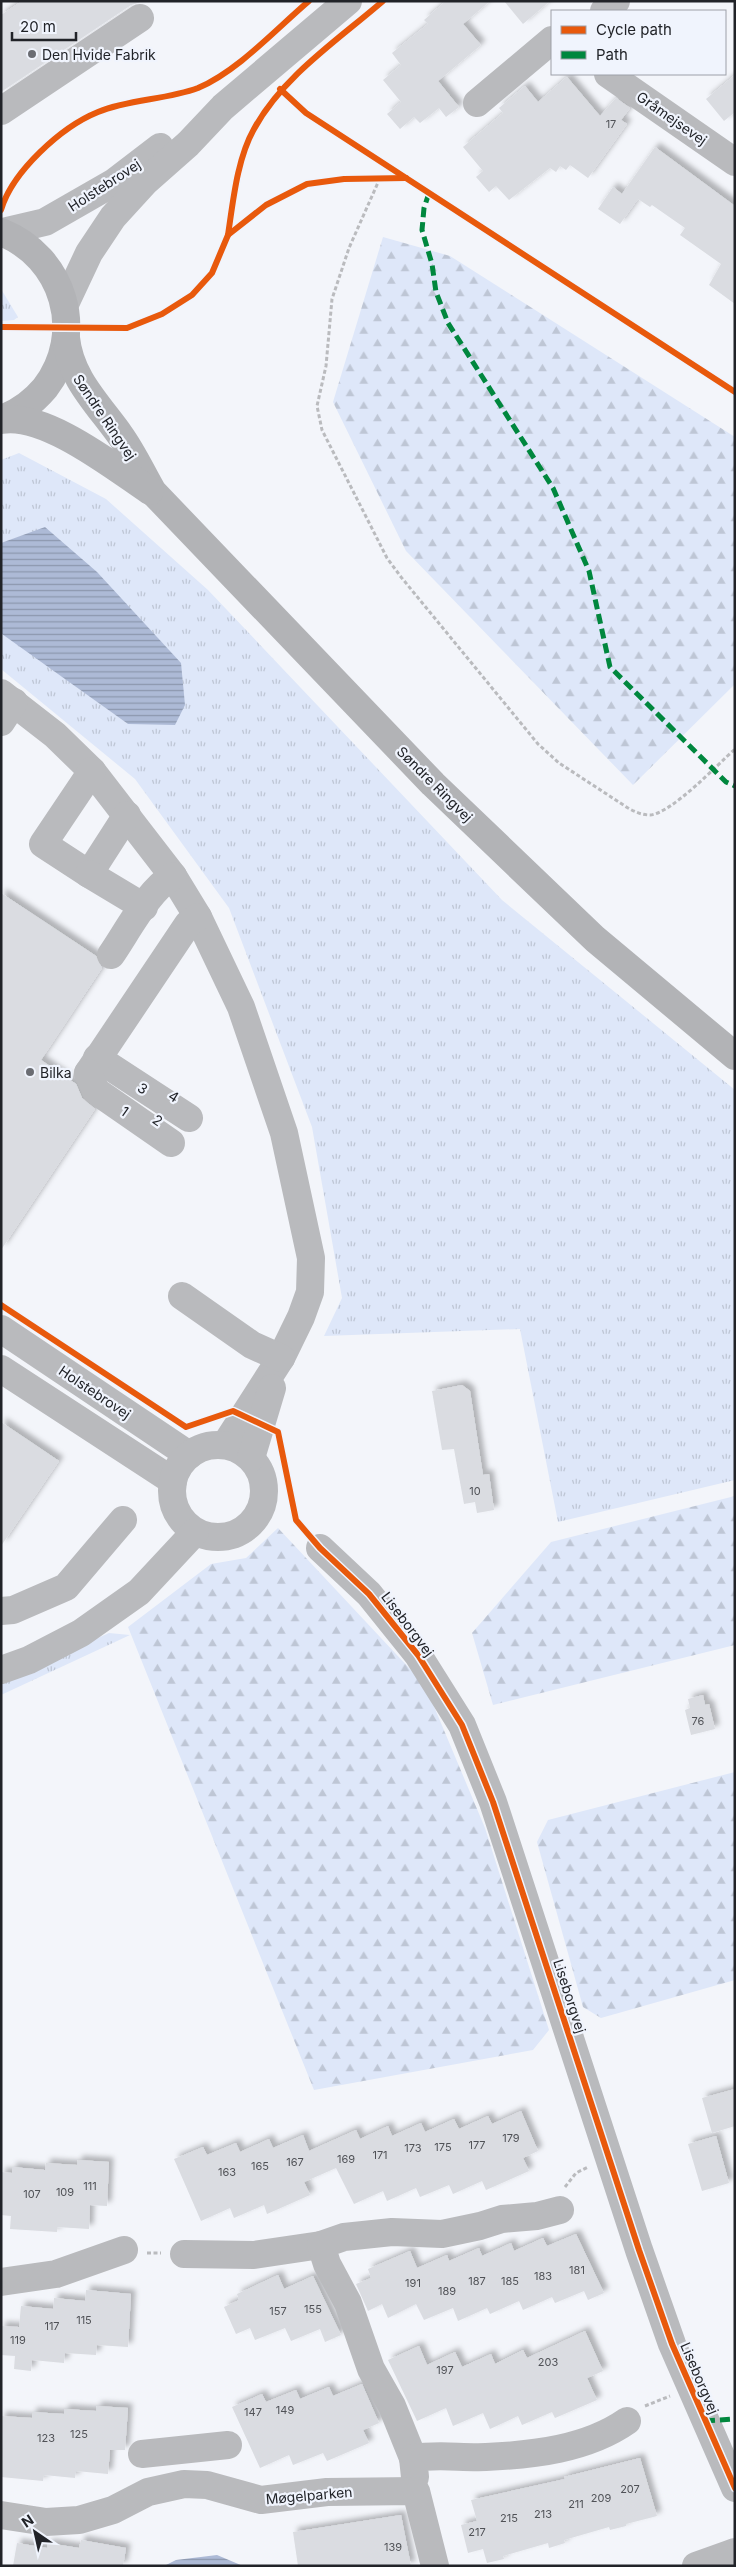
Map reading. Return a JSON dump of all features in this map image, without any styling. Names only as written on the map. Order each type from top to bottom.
[{"type":"main road","points":[[1,419],[19,410],[42,392],[58,367],[66,338],[65,304],[52,273],[43,260],[18,239],[2,232]]},
{"type":"main road","name":"Søndre Ringvej","points":[[66,338],[68,354],[79,380],[121,436],[153,492]]},
{"type":"main road","name":"Søndre Ringvej","points":[[1,419],[18,419],[32,422],[58,432],[153,492],[433,784],[595,939],[735,1056]]},
{"type":"street","name":"Holstebrovej","points":[[65,304],[89,253],[113,217],[145,182],[188,144],[223,107],[348,1]]},
{"type":"street","points":[[605,10],[616,1]]},
{"type":"street","points":[[1,111],[140,18]]},
{"type":"street","points":[[477,103],[551,41]]},
{"type":"street","name":"Gråmejsevej","points":[[609,75],[735,162]]},
{"type":"street","name":"Holstebrovej","points":[[2,232],[45,222],[114,182],[178,133],[223,107]]},
{"type":"street","points":[[5,706],[55,735],[92,771],[173,876],[198,917],[241,1007],[271,1090],[284,1133],[306,1227],[312,1273],[310,1292],[301,1317],[281,1358],[225,1445]]},
{"type":"street","points":[[92,771],[43,844],[144,907]]},
{"type":"street","points":[[89,874],[127,815]]},
{"type":"street","points":[[111,954],[165,880],[173,876]]},
{"type":"street","points":[[96,1060],[188,924],[198,917]]},
{"type":"street","name":"4","points":[[96,1060],[183,1126]]},
{"type":"street","name":"1","points":[[96,1060],[96,1091],[183,1126]]},
{"type":"street","points":[[182,1296],[252,1345],[281,1358]]},
{"type":"street","name":"Holstebrovej","points":[[1,1329],[189,1455]]},
{"type":"street","points":[[251,1458],[281,1358]]},
{"type":"street","points":[[1,1369],[173,1481]]},
{"type":"street","points":[[225,1445],[239,1449],[251,1458],[260,1469],[264,1482],[265,1496],[261,1511],[252,1524],[240,1533],[225,1538],[210,1537],[195,1532],[184,1523],[176,1511],[172,1496],[173,1481],[179,1467],[189,1455],[200,1448],[225,1445]]},
{"type":"street","points":[[1,1612],[13,1610],[66,1587],[123,1520]]},
{"type":"street","points":[[1,1670],[29,1660],[81,1633],[138,1592],[195,1532]]},
{"type":"street","name":"Liseborgvej","points":[[320,1548],[369,1594],[418,1655],[462,1725],[493,1802],[672,2344],[735,2488]]},
{"type":"street","points":[[184,2254],[254,2255],[321,2245],[344,2237],[392,2232],[442,2234],[480,2226],[502,2218],[538,2216],[560,2210]]},
{"type":"street","points":[[321,2245],[327,2264],[348,2303],[371,2369],[392,2406],[413,2458],[416,2491],[435,2566]]},
{"type":"street","points":[[1,2282],[56,2274],[124,2250]]},
{"type":"street","points":[[413,2458],[436,2454],[485,2457],[545,2452],[609,2434],[627,2421]]},
{"type":"street","points":[[142,2454],[228,2445]]},
{"type":"street","points":[[180,2450],[184,2484]]},
{"type":"street","name":"Møgelparken","points":[[1,2515],[46,2522],[79,2520],[113,2510],[148,2492],[184,2484],[207,2485],[261,2500],[327,2492],[416,2491]]},
{"type":"street","points":[[696,2566],[735,2552]]},
{"type":"path","points":[[371,178],[389,178]]},
{"type":"path","points":[[380,178],[349,248],[332,299],[326,366],[317,406],[322,430],[387,558],[538,744],[559,763],[628,808],[640,814],[651,815],[665,810],[680,799],[735,749]]},
{"type":"path","points":[[560,2210],[565,2186],[576,2173],[609,2157]]},
{"type":"path","points":[[124,2250],[146,2254],[170,2252],[184,2254]]},
{"type":"path","points":[[627,2421],[643,2407],[691,2388]]},
{"type":"green space","points":[[383,237],[450,256],[735,437],[735,684],[633,785],[406,551],[333,402]]},
{"type":"green space","points":[[1,289],[18,317],[14,320],[1,321]]},
{"type":"green space","points":[[19,453],[106,499],[208,590],[502,900],[735,1090],[735,1480],[558,1522],[520,1329],[324,1336],[342,1298],[312,1127],[229,908],[135,779],[1,669],[1,632],[128,724],[45,528],[1,543],[1,460]]},
{"type":"green space","points":[[735,1496],[735,1645],[493,1705],[472,1633],[551,1542]]},
{"type":"green space","points":[[278,1528],[425,1685],[485,1828],[549,2030],[533,2050],[314,2090],[128,1627],[211,1564],[246,1558]]},
{"type":"green space","points":[[109,1633],[130,1635],[1,1695],[1,1681]]},
{"type":"green space","points":[[735,1772],[735,1980],[601,2018],[583,2007],[537,1842],[548,1820]]},
{"type":"shaded area","points":[[45,527],[97,572],[181,663],[185,705],[175,725],[128,724],[2,634],[1,543]]},
{"type":"shaded area","points":[[217,2555],[243,2566],[164,2566],[176,2560]]},
{"type":"building","name":"Den Hvide Fabrik","points":[[22,1],[144,1],[131,5],[1,92],[1,15]]},
{"type":"building","points":[[446,1],[490,1],[463,24],[481,45],[438,81],[459,107],[446,117],[439,108],[420,123],[414,117],[400,129],[387,114],[401,102],[383,80],[401,65],[392,53],[428,24],[424,20]]},
{"type":"building","points":[[504,1],[550,1],[523,24]]},
{"type":"building","points":[[735,75],[735,112],[724,121],[706,99]]},
{"type":"building","points":[[567,77],[600,116],[616,98],[630,108],[621,120],[627,124],[588,178],[570,165],[566,170],[560,166],[556,172],[550,168],[509,200],[496,186],[489,192],[476,177],[483,171],[463,147],[503,113],[499,108],[525,86],[538,102]]},
{"type":"building","points":[[655,147],[735,206],[735,304],[709,285],[721,264],[680,235],[685,228],[652,205],[650,207],[638,199],[620,224],[598,209],[613,187],[622,194]]},
{"type":"building","name":"Bilka","points":[[1,893],[96,956],[102,968],[41,1060],[76,1084],[82,1098],[95,1109],[1,1250]]},
{"type":"building","points":[[462,1385],[470,1391],[483,1475],[489,1474],[494,1510],[477,1513],[475,1502],[464,1504],[454,1449],[442,1450],[432,1391]]},
{"type":"building","points":[[1,1422],[59,1461],[1,1546]]},
{"type":"building","points":[[703,1695],[705,1705],[709,1704],[715,1729],[691,1735],[685,1710],[690,1708],[688,1699]]},
{"type":"building","points":[[735,2089],[735,2126],[712,2133],[702,2098]]},
{"type":"building","points":[[521,2111],[538,2151],[523,2158],[529,2171],[486,2190],[482,2181],[453,2194],[449,2185],[420,2197],[416,2188],[387,2201],[383,2191],[354,2204],[336,2168],[304,2182],[310,2195],[267,2214],[264,2205],[234,2218],[230,2208],[201,2221],[174,2159],[203,2147],[207,2155],[236,2143],[240,2152],[269,2139],[273,2148],[303,2135],[309,2151],[356,2130],[360,2139],[388,2126],[392,2136],[421,2123],[425,2132],[454,2119],[459,2129],[488,2116],[492,2124]]},
{"type":"building","points":[[716,2136],[729,2183],[702,2191],[688,2144]]},
{"type":"building","points":[[78,2160],[109,2162],[107,2206],[90,2205],[89,2229],[57,2227],[57,2232],[10,2229],[11,2216],[1,2215],[1,2172],[12,2173],[12,2167],[45,2170],[46,2163],[77,2165]]},
{"type":"building","points":[[576,2234],[604,2293],[588,2300],[584,2291],[555,2303],[552,2297],[523,2310],[519,2301],[490,2314],[487,2308],[458,2321],[453,2308],[424,2320],[416,2304],[388,2318],[382,2304],[368,2311],[356,2284],[371,2278],[368,2269],[410,2251],[417,2268],[447,2255],[449,2261],[479,2248],[482,2256],[511,2243],[514,2251],[543,2238],[547,2246]]},
{"type":"building","points":[[278,2275],[284,2289],[313,2276],[341,2335],[325,2342],[320,2329],[291,2341],[285,2328],[255,2340],[250,2328],[236,2334],[224,2307],[239,2300],[237,2294]]},
{"type":"building","points":[[86,2290],[131,2294],[128,2347],[97,2345],[96,2355],[65,2353],[64,2363],[32,2360],[31,2371],[14,2369],[15,2356],[1,2355],[1,2326],[19,2327],[21,2306],[53,2309],[54,2298],[85,2301]]},
{"type":"building","points":[[585,2331],[603,2371],[587,2378],[597,2400],[555,2418],[552,2412],[522,2425],[518,2416],[490,2429],[483,2413],[453,2426],[446,2408],[417,2421],[388,2360],[419,2346],[427,2365],[455,2352],[462,2367],[491,2354],[495,2364],[523,2350],[527,2358]]},
{"type":"building","points":[[362,2384],[379,2423],[363,2430],[369,2443],[327,2461],[323,2453],[293,2465],[289,2455],[260,2468],[232,2407],[262,2394],[266,2402],[296,2390],[300,2399],[329,2387],[333,2396]]},
{"type":"building","points":[[97,2406],[128,2408],[125,2450],[110,2450],[108,2474],[76,2471],[75,2478],[44,2475],[43,2481],[1,2477],[1,2416],[32,2418],[32,2412],[64,2414],[64,2409],[96,2411]]},
{"type":"building","points":[[640,2458],[657,2516],[626,2524],[626,2526],[610,2530],[609,2527],[564,2540],[565,2543],[549,2548],[548,2543],[503,2556],[504,2559],[487,2563],[483,2549],[468,2553],[461,2525],[477,2521],[471,2500],[565,2479],[564,2477]]},
{"type":"building","points":[[401,2515],[411,2566],[298,2566],[293,2532]]},
{"type":"building","points":[[81,2540],[126,2548],[123,2566],[13,2566],[17,2543],[47,2548],[48,2543],[79,2548]]},
{"type":"marked path","points":[[429,193],[424,208],[422,230],[432,264],[436,292],[448,323],[553,488],[589,571],[610,667],[726,782],[735,786]]},
{"type":"marked path","points":[[705,2421],[735,2419]]},
{"type":"cycle path","points":[[1,210],[7,195],[27,166],[40,152],[69,128],[98,112],[122,104],[186,92],[213,81],[256,49],[309,1]]},
{"type":"cycle path","points":[[228,235],[243,154],[254,129],[266,110],[280,92],[312,60],[383,1]]},
{"type":"cycle path","points":[[280,89],[306,113],[735,392]]},
{"type":"cycle path","points":[[1,327],[127,328],[162,314],[192,295],[212,273],[228,235],[266,205],[307,184],[344,179],[406,178]]},
{"type":"cycle path","points":[[1,1305],[186,1427],[233,1411],[278,1432],[296,1520],[320,1548],[369,1594],[418,1655],[462,1725],[493,1802],[639,2250],[672,2344],[735,2488]]},
{"type":"place","name":"Den Hvide Fabrik","points":[[32,54]]},
{"type":"place","name":"Bilka","points":[[30,1072]]}]
